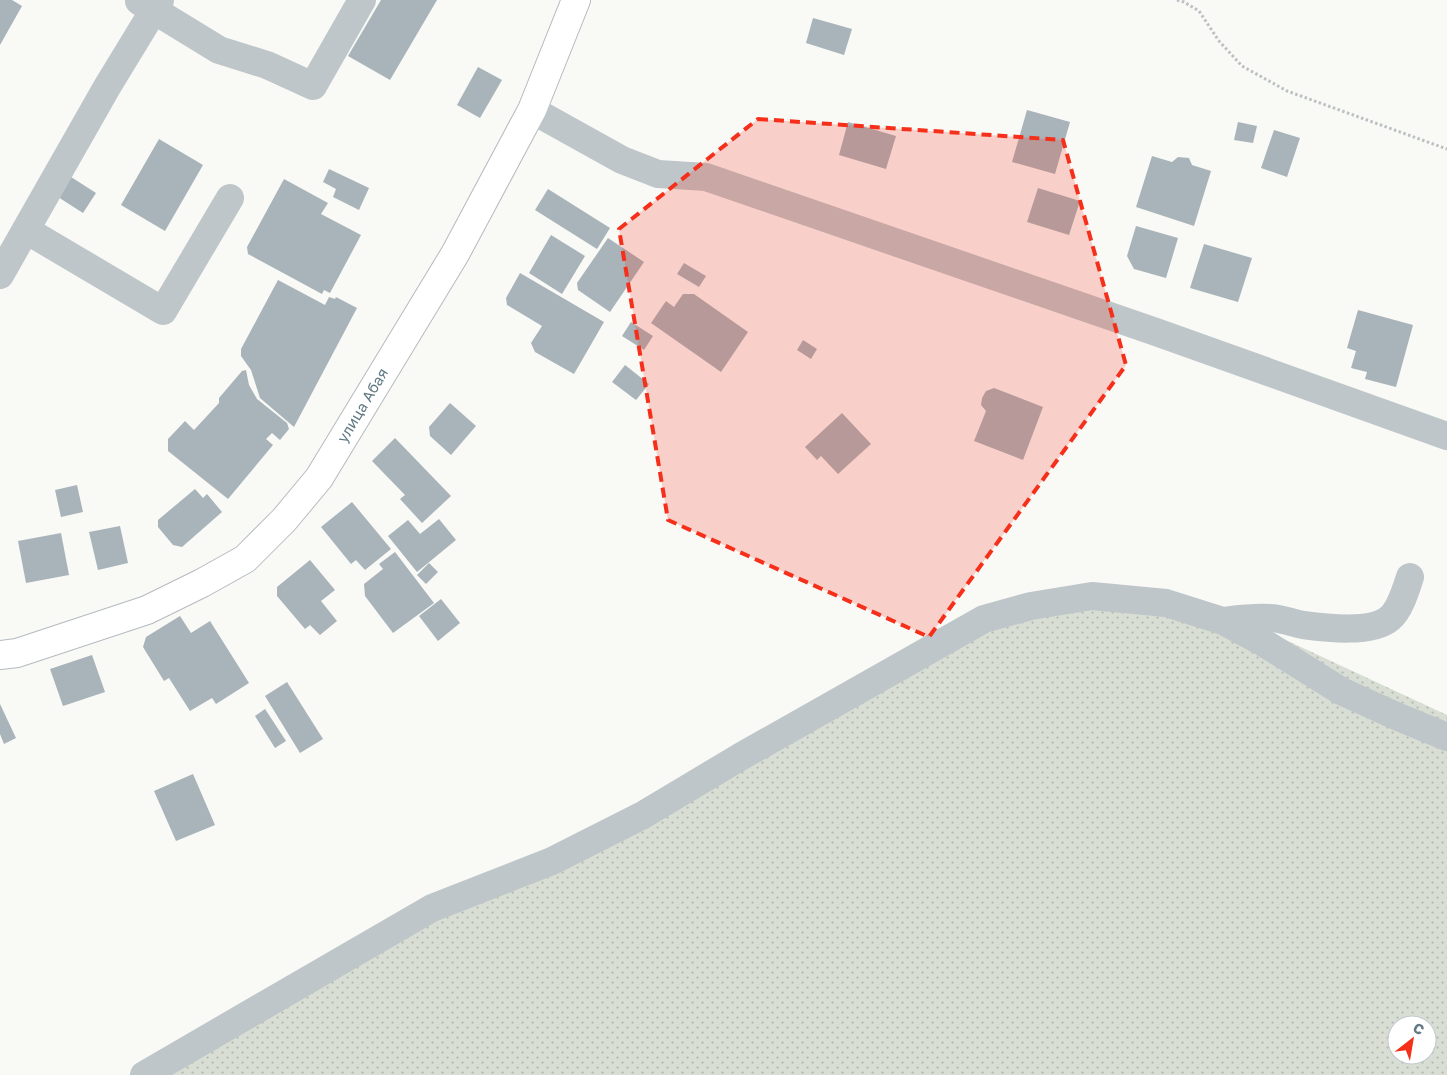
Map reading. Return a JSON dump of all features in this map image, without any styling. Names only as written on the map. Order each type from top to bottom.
[{"type":"main road","name":"улица Абая","points":[[0,655],[17,653],[147,610],[202,583],[245,558],[284,520],[319,478],[455,254],[532,110],[576,0]]},
{"type":"street","points":[[0,275],[107,87],[151,3],[219,50],[268,65],[313,86],[360,1]]},
{"type":"street","points":[[532,110],[622,160],[658,174],[706,177],[1166,336],[1447,436]]},
{"type":"street","points":[[26,230],[163,311],[230,198]]},
{"type":"street","points":[[1223,621],[1246,617],[1271,618],[1304,625],[1348,628],[1372,627],[1390,618],[1404,596],[1410,577]]},
{"type":"street","points":[[144,1075],[432,908],[552,861],[643,816],[740,757],[984,619],[1031,606],[1092,596],[1166,603],[1223,621],[1264,643],[1341,691],[1447,737]]},
{"type":"path","points":[[1177,0],[1199,11],[1219,41],[1242,66],[1287,91],[1447,148]]},
{"type":"highlighted area","points":[[758,119],[1063,140],[1126,365],[929,637],[668,520],[619,229]]},
{"type":"shaded area","points":[[1068,605],[1190,607],[1288,641],[1447,715],[1447,1075],[138,1075],[973,626]]},
{"type":"building","points":[[0,0],[12,0],[22,6],[0,45]]},
{"type":"building","points":[[381,0],[437,0],[390,80],[348,56]]},
{"type":"building","points":[[813,18],[852,29],[844,55],[806,43]]},
{"type":"building","points":[[478,67],[502,80],[480,118],[457,105]]},
{"type":"building","points":[[1027,110],[1070,122],[1055,174],[1012,162]]},
{"type":"building","points":[[848,122],[896,136],[886,169],[839,155]]},
{"type":"building","points":[[1238,122],[1257,126],[1253,143],[1234,140]]},
{"type":"building","points":[[1274,130],[1300,138],[1287,177],[1261,168]]},
{"type":"building","points":[[159,139],[203,165],[165,231],[121,205]]},
{"type":"building","points":[[1152,156],[1172,162],[1178,157],[1189,158],[1192,165],[1211,171],[1194,226],[1136,207]]},
{"type":"building","points":[[329,169],[369,188],[359,210],[333,197],[336,189],[323,182]]},
{"type":"building","points":[[71,177],[96,193],[83,213],[58,197]]},
{"type":"building","points":[[284,179],[328,203],[321,214],[361,235],[330,293],[324,290],[322,294],[248,254],[247,247]]},
{"type":"building","points":[[1038,188],[1080,201],[1069,235],[1027,222]]},
{"type":"building","points":[[548,189],[610,228],[597,249],[535,210]]},
{"type":"building","points":[[1136,226],[1178,238],[1166,278],[1134,269],[1127,256]]},
{"type":"building","points":[[551,235],[585,256],[562,294],[529,273]]},
{"type":"building","points":[[608,238],[644,262],[610,312],[578,290],[577,283]]},
{"type":"building","points":[[1204,244],[1252,258],[1238,302],[1190,288]]},
{"type":"building","points":[[684,263],[706,276],[699,287],[677,274]]},
{"type":"building","points":[[520,273],[604,322],[574,374],[535,352],[531,343],[542,326],[507,305],[506,298]]},
{"type":"building","points":[[278,280],[325,305],[329,297],[335,299],[336,297],[357,308],[294,427],[260,398],[251,370],[241,356],[241,349]]},
{"type":"building","points":[[683,294],[694,294],[748,332],[721,372],[651,323],[666,301],[674,307]]},
{"type":"building","points":[[1358,310],[1413,325],[1396,387],[1365,379],[1367,372],[1351,368],[1356,351],[1347,348]]},
{"type":"building","points":[[631,322],[653,336],[644,350],[622,336]]},
{"type":"building","points":[[803,340],[817,349],[811,359],[797,350]]},
{"type":"building","points":[[625,365],[649,384],[636,400],[612,382]]},
{"type":"building","points":[[246,370],[249,385],[257,399],[287,423],[289,429],[280,440],[272,433],[266,439],[273,445],[228,499],[168,451],[168,439],[185,421],[194,430],[219,403],[219,398],[242,371]]},
{"type":"building","points":[[994,388],[1043,407],[1023,460],[974,441],[986,411],[981,405],[982,398],[986,391]]},
{"type":"building","points":[[450,403],[476,426],[451,455],[430,436],[429,427]]},
{"type":"building","points":[[842,413],[871,444],[838,474],[821,456],[817,460],[805,447]]},
{"type":"building","points":[[395,438],[451,496],[422,523],[400,499],[405,495],[372,461]]},
{"type":"building","points":[[77,485],[83,512],[61,517],[55,490]]},
{"type":"building","points":[[195,489],[203,498],[207,494],[222,512],[182,547],[173,545],[158,527],[158,520]]},
{"type":"building","points":[[352,502],[391,549],[365,570],[356,560],[351,564],[321,527]]},
{"type":"building","points":[[439,519],[456,540],[417,572],[388,536],[408,520],[420,534]]},
{"type":"building","points":[[120,526],[128,563],[98,570],[89,532]]},
{"type":"building","points":[[61,533],[69,575],[26,583],[18,541]]},
{"type":"building","points":[[395,552],[434,603],[393,633],[365,596],[364,584],[383,569],[379,564]]},
{"type":"building","points":[[310,560],[335,590],[321,601],[337,621],[320,635],[310,625],[305,629],[277,596],[277,587]]},
{"type":"building","points":[[429,563],[438,572],[426,584],[417,575]]},
{"type":"building","points":[[441,599],[460,623],[438,641],[419,616]]},
{"type":"building","points":[[180,616],[191,633],[210,621],[249,683],[216,704],[212,698],[190,711],[169,678],[164,681],[143,647],[146,637]]},
{"type":"building","points":[[92,655],[105,692],[63,706],[50,669]]},
{"type":"building","points":[[287,682],[323,739],[300,753],[265,696]]},
{"type":"building","points":[[0,704],[16,738],[4,744],[0,734]]},
{"type":"building","points":[[265,709],[286,741],[275,748],[255,716]]},
{"type":"building","points":[[193,774],[215,825],[176,841],[154,791]]}]
